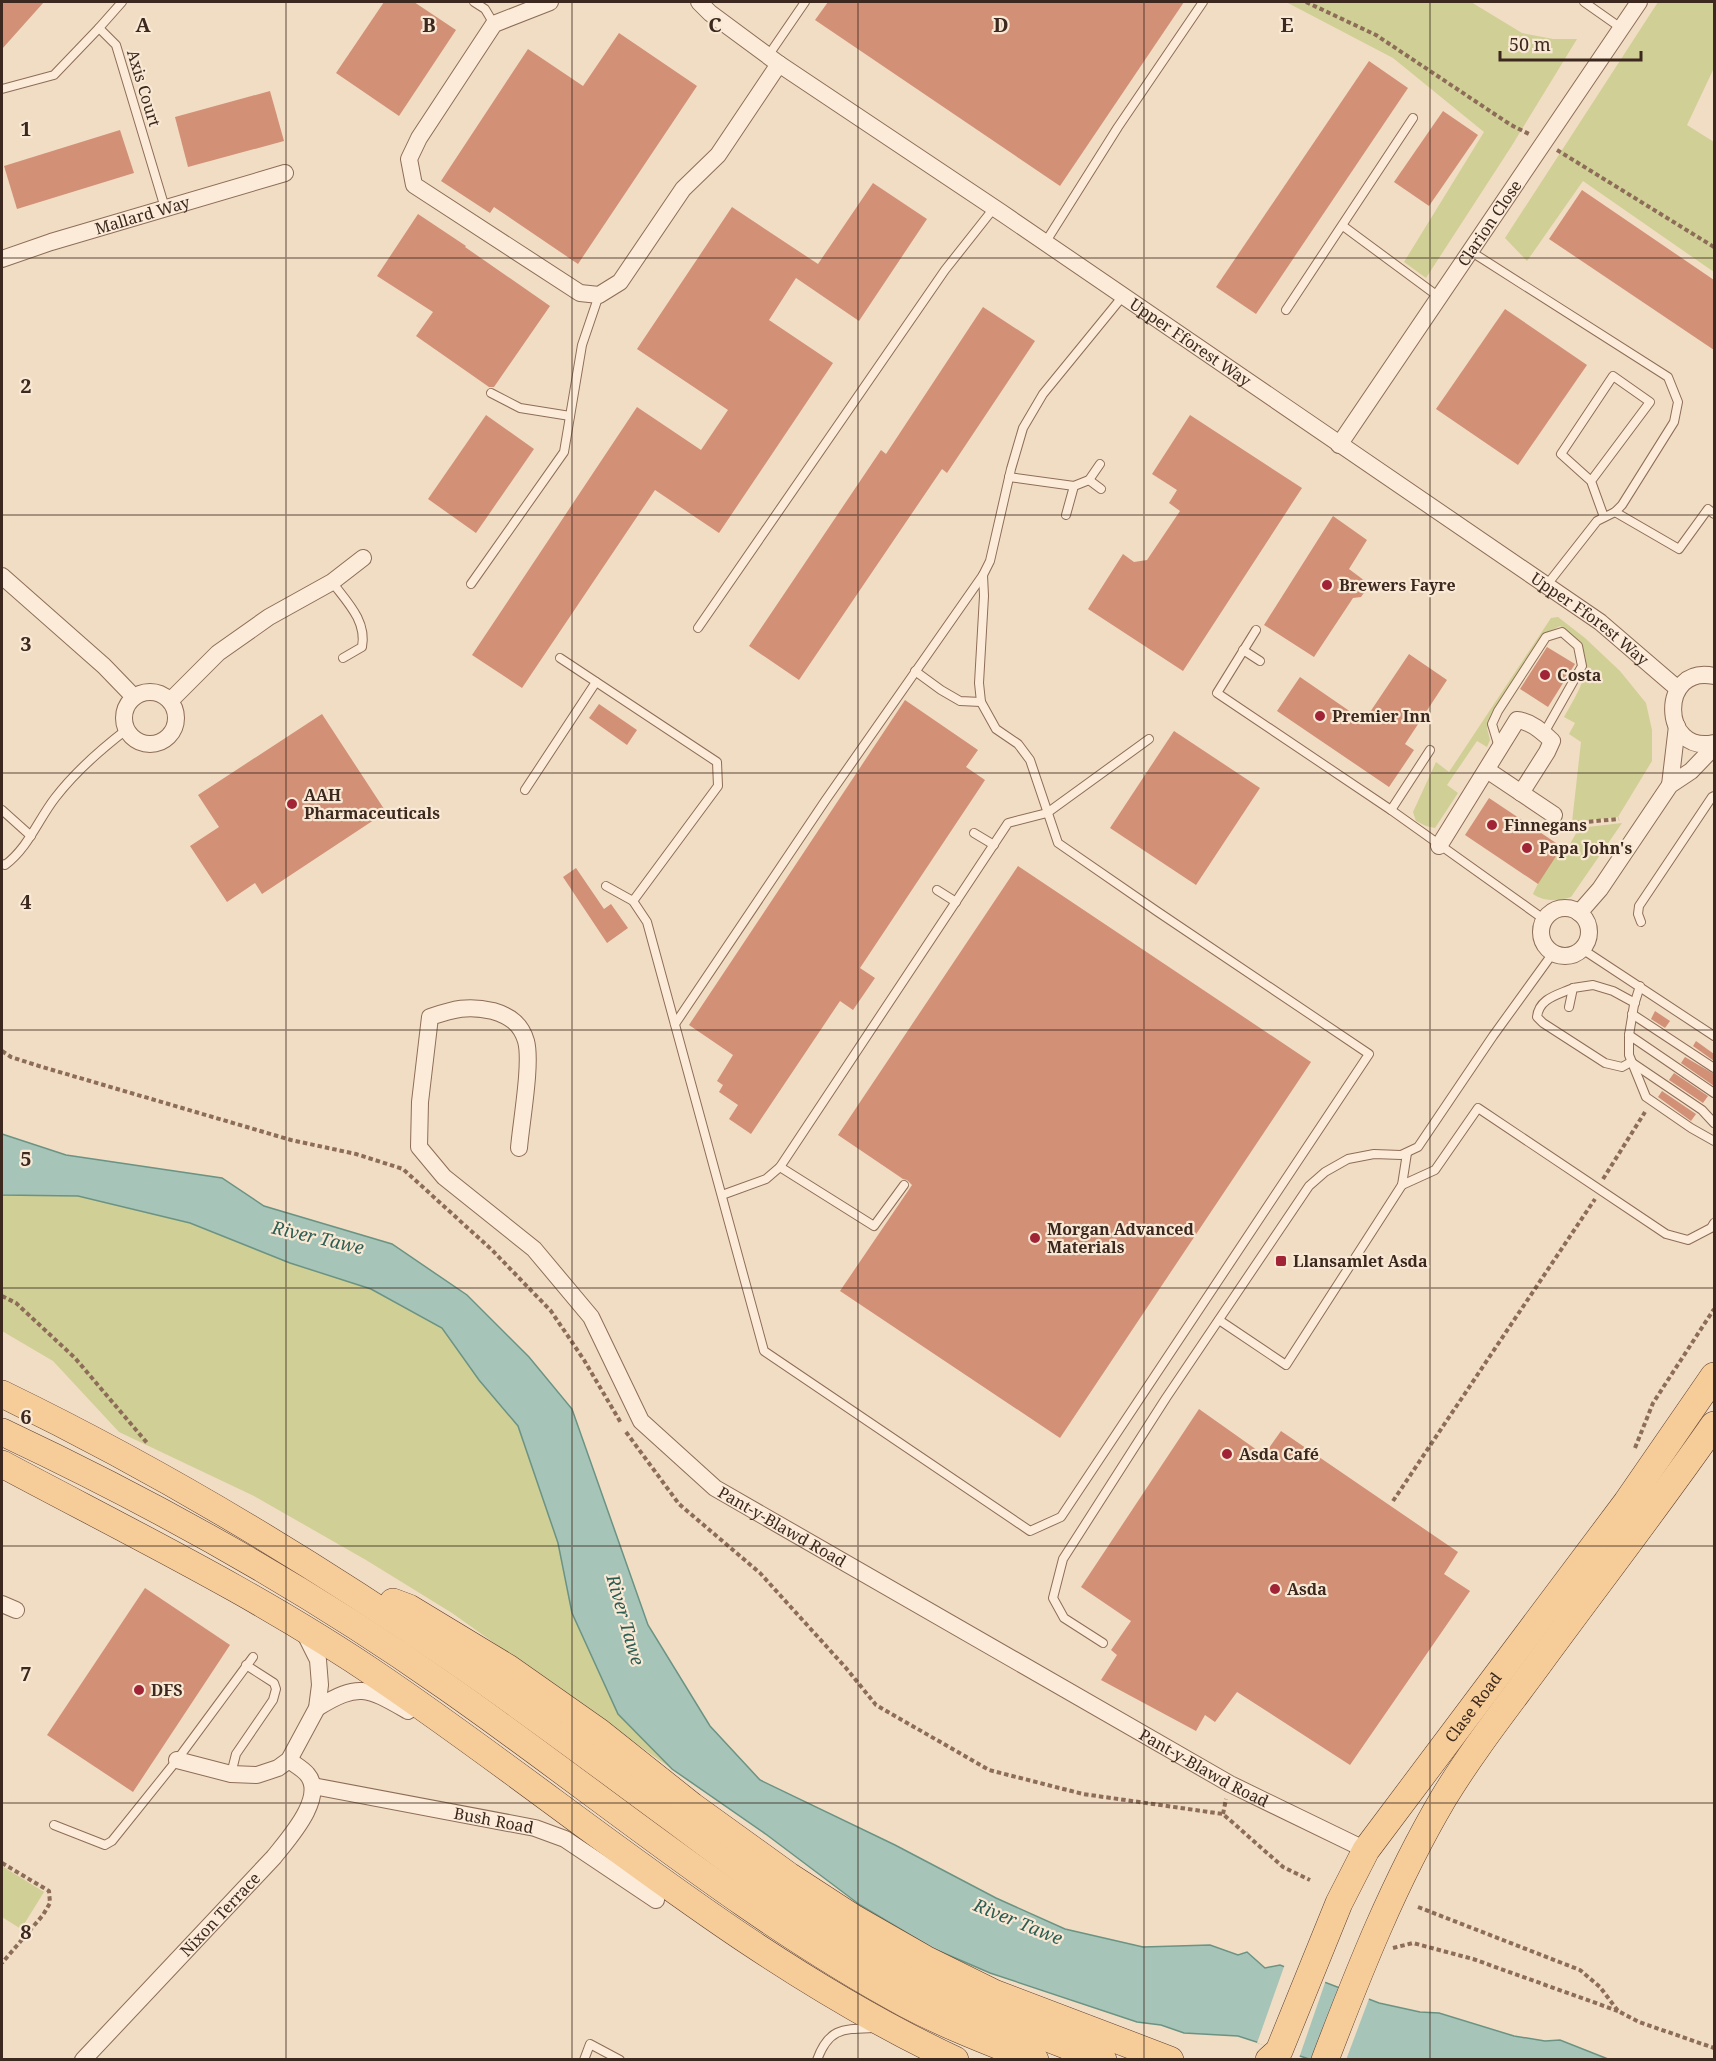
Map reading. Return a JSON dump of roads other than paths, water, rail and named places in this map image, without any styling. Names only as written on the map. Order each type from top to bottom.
[{"type":"main road","name":"Clase Road","points":[[1274,2055],[1339,1903],[1366,1850],[1627,1502],[1714,1377]]},
{"type":"main road","points":[[2,1394],[72,1428],[135,1463],[271,1540],[341,1584],[456,1662],[733,1864],[832,1932],[917,1981],[965,2004],[1103,2060]]},
{"type":"main road","name":"Clase Road","points":[[1325,2060],[1354,1984],[1396,1887],[1443,1799],[1483,1739],[1652,1514],[1714,1425]]},
{"type":"main road","points":[[2,1432],[218,1544],[330,1610],[442,1683],[712,1880],[821,1954],[908,2005],[979,2038],[1035,2060]]},
{"type":"main road","points":[[2,1458],[218,1544]]},
{"type":"main road","points":[[2,1464],[301,1626],[381,1678],[759,1949],[890,2028],[955,2060]]},
{"type":"main road","points":[[341,1584],[409,1608],[508,1668],[598,1732],[692,1806],[789,1876],[855,1919],[926,1959],[994,1993],[1170,2060]]},
{"type":"street","points":[[550,2],[494,24],[419,138],[409,159],[414,185],[580,293],[599,295],[620,282],[683,189],[718,155],[774,60]]},
{"type":"street","name":"Upper Fforest Way","points":[[699,2],[774,60],[1600,622],[1678,689]]},
{"type":"street","name":"Clarion Close","points":[[1339,445],[1639,2]]},
{"type":"street","name":"Mallard Way","points":[[2,259],[51,242],[285,173]]},
{"type":"street","points":[[170,701],[218,653],[269,617],[332,582],[363,558]]},
{"type":"street","points":[[2,576],[104,666],[134,698]]},
{"type":"street","points":[[1670,785],[1677,726],[1672,707],[1678,689],[1697,676],[1714,676]]},
{"type":"street","points":[[152,692],[162,694],[170,701],[177,717],[176,726],[165,741],[157,744],[139,743],[126,730],[124,712],[127,704],[134,698],[142,693],[152,692]]},
{"type":"street","points":[[1439,846],[1517,720],[1544,733],[1552,741],[1548,752],[1521,793]]},
{"type":"street","points":[[1677,726],[1691,740],[1714,745]]},
{"type":"street","points":[[1579,913],[1600,888],[1670,785],[1691,771],[1714,745]]},
{"type":"street","points":[[1487,770],[1554,816]]},
{"type":"street","points":[[1572,909],[1579,913],[1588,927],[1587,942],[1582,949],[1568,956],[1553,953],[1543,942],[1542,927],[1545,920],[1557,910],[1572,909]]},
{"type":"street","name":"Pant-y-Blawd Road","points":[[519,1148],[528,1062],[526,1042],[520,1028],[508,1015],[484,1009],[459,1007],[430,1017],[420,1102],[419,1147],[444,1177],[534,1249],[591,1317],[641,1421],[715,1488],[1230,1784],[1366,1850]]},
{"type":"street","points":[[177,1760],[231,1774],[257,1775],[278,1768],[289,1760],[317,1707],[320,1685],[318,1660],[301,1626]]},
{"type":"street","points":[[317,1707],[339,1694],[360,1690],[376,1693],[508,1770]]},
{"type":"street","points":[[289,1760],[308,1774],[314,1786]]},
{"type":"street","name":"Bush Road","points":[[314,1786],[535,1828],[565,1839],[656,1900]]},
{"type":"street","name":"Nixon Terrace","points":[[83,2060],[274,1857],[302,1820],[310,1803],[314,1786]]},
{"type":"lane","points":[[2,89],[54,75],[122,2]]},
{"type":"lane","points":[[474,2],[485,9],[494,24]]},
{"type":"lane","points":[[774,60],[805,2]]},
{"type":"lane","points":[[1045,243],[1118,127],[1203,2]]},
{"type":"lane","points":[[1584,2],[1621,28]]},
{"type":"lane","name":"Axis Court","points":[[99,28],[116,45],[165,208]]},
{"type":"lane","points":[[1286,310],[1413,118]]},
{"type":"lane","points":[[698,628],[945,270],[994,208]]},
{"type":"lane","points":[[1343,226],[1439,297]]},
{"type":"lane","points":[[1470,251],[1668,377],[1678,402],[1674,422],[1622,505],[1615,512],[1597,521],[1546,586]]},
{"type":"lane","points":[[471,584],[564,452],[582,345],[599,295]]},
{"type":"lane","points":[[675,1024],[915,671],[983,576],[990,561],[1023,428],[1043,394],[1123,296]]},
{"type":"lane","points":[[1591,481],[1650,402],[1613,376],[1561,454],[1591,481],[1604,517]]},
{"type":"lane","points":[[491,393],[520,408],[570,416]]},
{"type":"lane","points":[[1009,477],[1074,486],[1089,480],[1100,465]]},
{"type":"lane","points":[[1089,480],[1101,489]]},
{"type":"lane","points":[[1066,515],[1074,486]]},
{"type":"lane","points":[[1615,512],[1678,549],[1708,509],[1714,514]]},
{"type":"lane","points":[[606,886],[633,901],[647,922],[764,1351],[1030,1531],[1061,1517],[1369,1054],[1058,843],[1047,813],[1040,783],[1030,760],[1018,744],[996,729],[981,702],[979,683],[983,576]]},
{"type":"lane","points":[[332,582],[359,618],[364,635],[362,647],[344,658]]},
{"type":"lane","points":[[1256,630],[1217,693],[1391,810],[1545,920]]},
{"type":"lane","points":[[1500,747],[1492,724],[1498,711],[1546,637],[1562,632],[1578,646],[1582,666],[1544,733]]},
{"type":"lane","points":[[1243,650],[1260,661]]},
{"type":"lane","points":[[561,658],[717,762],[718,786],[633,901]]},
{"type":"lane","points":[[915,671],[960,701],[981,702]]},
{"type":"lane","points":[[525,790],[596,682]]},
{"type":"lane","points":[[2,864],[5,865],[18,855],[55,798],[100,750],[126,730]]},
{"type":"lane","points":[[722,1195],[766,1179],[780,1167],[1008,823],[1047,813],[1149,739]]},
{"type":"lane","points":[[1391,810],[1430,750]]},
{"type":"lane","points":[[1641,922],[1638,914],[1640,906],[1714,796]]},
{"type":"lane","points":[[2,810],[31,836]]},
{"type":"lane","points":[[974,833],[994,845]]},
{"type":"lane","points":[[937,890],[956,902]]},
{"type":"lane","points":[[1582,949],[1714,1036]]},
{"type":"lane","points":[[1103,1643],[1064,1618],[1053,1598],[1063,1559],[1309,1186],[1348,1158],[1374,1154],[1401,1155],[1418,1147],[1493,1036],[1553,953]]},
{"type":"lane","points":[[1631,1062],[1622,1067],[1605,1063],[1537,1017],[1538,1008],[1545,1001],[1573,988],[1593,985],[1613,991],[1635,1003]]},
{"type":"lane","points":[[1640,986],[1626,1031],[1631,1062],[1646,1097],[1714,1141]]},
{"type":"lane","points":[[1569,1007],[1573,988]]},
{"type":"lane","points":[[1632,1014],[1714,1068]]},
{"type":"lane","points":[[1626,1031],[1714,1093]]},
{"type":"lane","points":[[1631,1062],[1702,1110],[1714,1123]]},
{"type":"lane","points":[[1402,1185],[1435,1170],[1478,1108],[1666,1234],[1688,1240],[1712,1228],[1714,1223]]},
{"type":"lane","points":[[1219,1320],[1286,1365],[1402,1185],[1407,1153]]},
{"type":"lane","points":[[780,1167],[874,1226],[904,1185]]},
{"type":"lane","points":[[54,1825],[105,1845],[108,1844],[177,1760],[253,1657]]},
{"type":"lane","points":[[231,1774],[236,1754],[273,1700],[276,1689],[274,1683],[246,1665]]},
{"type":"lane","points":[[817,2060],[823,2043],[844,2029],[890,2028]]},
{"type":"lane","points":[[584,2060],[590,2044],[620,2060]]},
{"type":"water","name":"River Tawe","points":[[2,1134],[66,1155],[222,1178],[264,1206],[392,1244],[467,1295],[529,1357],[572,1409],[648,1625],[710,1726],[760,1780],[895,1845],[996,1898],[1065,1929],[1143,1947],[1210,1945],[1238,1955],[1247,1952],[1265,1968],[1280,1965],[1379,2003],[1420,2012],[1439,2013],[1514,2036],[1545,2041],[1560,2040],[1608,2059],[1309,2059],[1238,2036],[1184,2033],[1161,2025],[1137,2022],[990,1973],[932,1948],[860,1905],[767,1835],[672,1769],[618,1714],[572,1613],[558,1543],[518,1426],[479,1380],[442,1328],[371,1289],[290,1263],[190,1223],[78,1196],[2,1195]]},
{"type":"place","name":"Brewers Fayre","points":[[1327,585]]},
{"type":"place","name":"Costa","points":[[1545,675]]},
{"type":"place","name":"Premier Inn","points":[[1320,716]]},
{"type":"place","name":"AAH Pharmaceuticals","points":[[292,804]]},
{"type":"place","name":"Finnegans","points":[[1492,825]]},
{"type":"place","name":"Papa John's","points":[[1527,848]]},
{"type":"place","name":"Morgan Advanced Materials","points":[[1035,1238]]},
{"type":"place","name":"Llansamlet Asda","points":[[1281,1261]]},
{"type":"place","name":"Asda Café","points":[[1227,1454]]},
{"type":"place","name":"Asda","points":[[1275,1589]]},
{"type":"place","name":"DFS","points":[[139,1690]]}]
